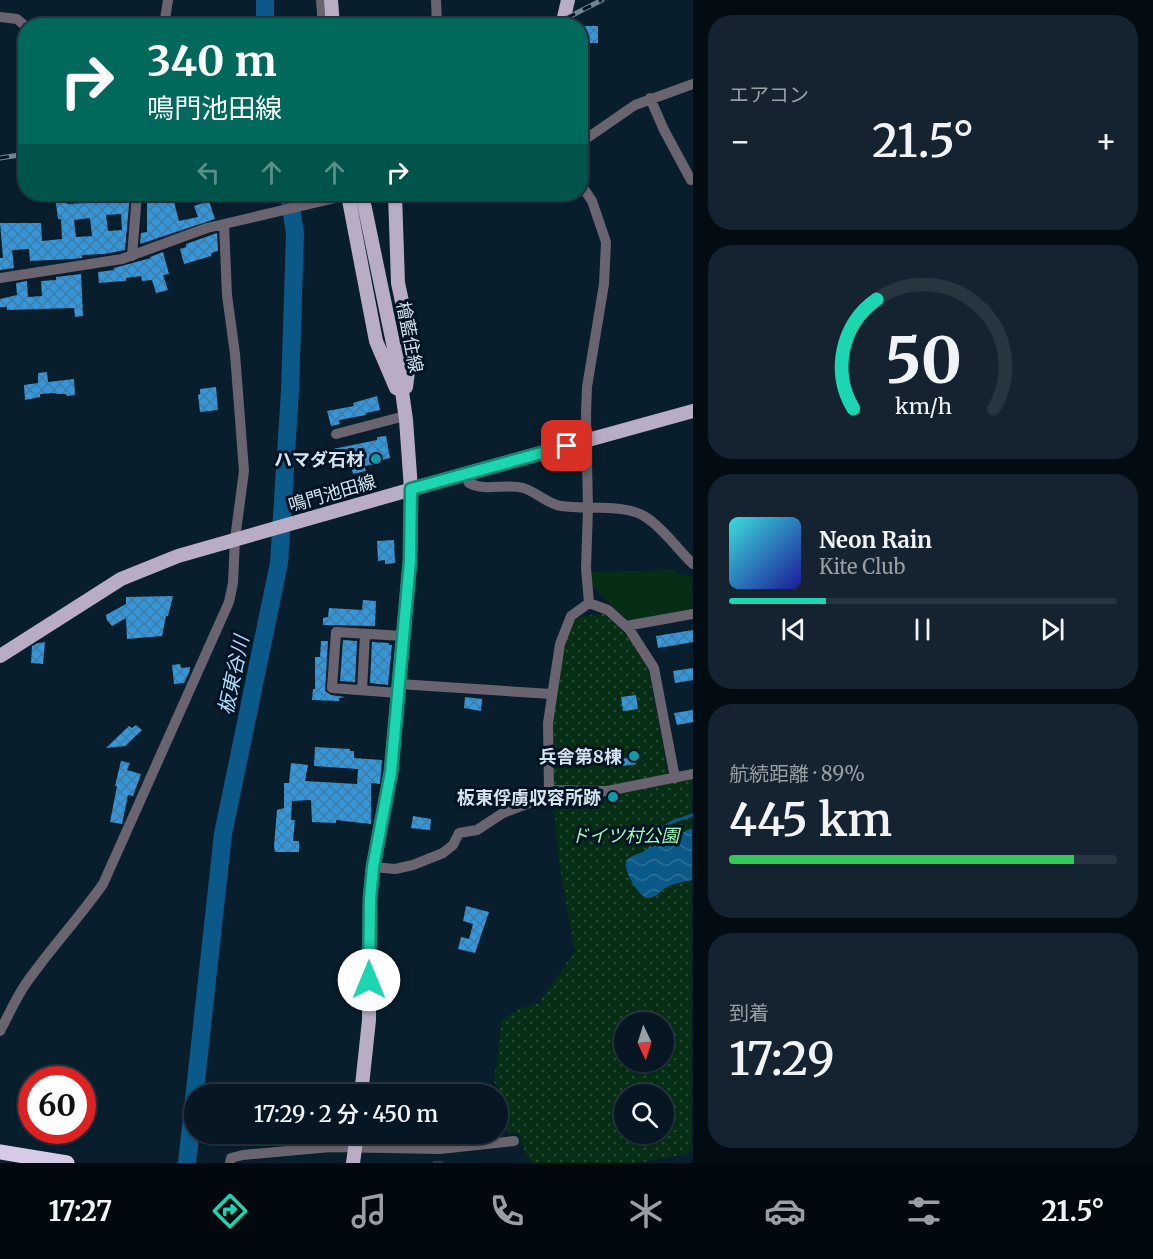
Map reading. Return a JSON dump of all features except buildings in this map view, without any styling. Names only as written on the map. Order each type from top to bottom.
[{"type":"highway","points":[[0,1152],[67,1163]]},
{"type":"main road","points":[[331,0],[332,18]]},
{"type":"main road","points":[[564,18],[568,0]]},
{"type":"main road","points":[[349,201],[375,341],[405,410]]},
{"type":"main road","name":"檜藍住線","points":[[362,1084],[369,1020],[370,899],[373,867],[391,772],[410,561],[411,489],[405,410],[393,338],[364,201]]},
{"type":"main road","points":[[395,201],[398,283],[407,325],[408,372],[405,410]]},
{"type":"main road","name":"鳴門池田線","points":[[0,656],[121,579],[178,556],[693,411]]},
{"type":"main road","points":[[353,1163],[356,1144]]},
{"type":"street","points":[[165,18],[168,0]]},
{"type":"street","points":[[321,0],[322,18]]},
{"type":"street","points":[[436,0],[437,18]]},
{"type":"street","points":[[0,17],[18,20]]},
{"type":"street","points":[[588,137],[650,98],[693,84]]},
{"type":"street","points":[[650,98],[691,180]]},
{"type":"street","points":[[588,195],[606,242],[604,284],[587,387],[586,568],[589,603]]},
{"type":"street","points":[[132,256],[136,201]]},
{"type":"street","points":[[0,278],[132,256],[227,223],[322,201]]},
{"type":"street","points":[[0,1031],[25,984],[103,884],[228,602],[239,538],[244,471],[238,387],[227,295],[227,223]]},
{"type":"street","points":[[336,434],[405,410]]},
{"type":"street","points":[[465,474],[469,483],[479,488],[525,488],[559,506],[633,511],[646,517],[664,532],[693,564]]},
{"type":"street","points":[[589,603],[608,610],[626,626],[654,668],[675,778]]},
{"type":"street","points":[[549,790],[547,741],[552,704],[551,694],[564,633],[572,616],[589,603]]},
{"type":"street","points":[[626,626],[693,614]]},
{"type":"street","points":[[403,636],[336,632],[332,688],[551,694]]},
{"type":"street","points":[[362,690],[365,634]]},
{"type":"street","points":[[373,867],[395,869],[414,865],[443,853],[453,845],[459,833],[477,830],[503,813],[537,801],[549,790],[601,791],[693,774]]},
{"type":"street","points":[[387,1144],[439,1149],[514,1141]]},
{"type":"street","points":[[230,1163],[231,1158],[243,1155],[331,1148],[345,1144]]},
{"type":"street","points":[[438,1161],[439,1149]]},
{"type":"green space","points":[[675,570],[679,574],[692,577],[692,612],[633,622],[621,615],[592,585],[589,572]]},
{"type":"green space","name":"ドイツ村公園","points":[[605,613],[627,635],[648,668],[670,784],[692,779],[692,1153],[638,1163],[532,1163],[518,1133],[508,1133],[508,1084],[494,1082],[502,1020],[518,1009],[539,1003],[575,951],[559,862],[554,808],[551,741],[560,654],[574,618]]},
{"type":"water","points":[[692,828],[692,880],[668,886],[651,898],[645,897],[629,876],[626,869],[627,860],[650,846]]},
{"type":"waterway","name":"板東谷川","points":[[265,0],[265,18]]},
{"type":"waterway","name":"板東谷川","points":[[187,1163],[223,834],[279,563],[290,391],[295,234],[290,201]]},
{"type":"waterway","points":[[647,843],[644,840],[672,822],[693,815]]},
{"type":"railway","points":[[567,18],[602,0]]},
{"type":"railway","points":[[0,158],[18,155]]},
{"type":"place","name":"ハマダ石材","points":[[376,459]]},
{"type":"place","name":"兵舎第8棟","points":[[634,756]]},
{"type":"place","name":"板東俘虜収容所跡","points":[[613,797]]},
{"type":"route","points":[[369,980],[370,899],[373,867],[391,772],[410,561],[411,489],[567,446]]}]
